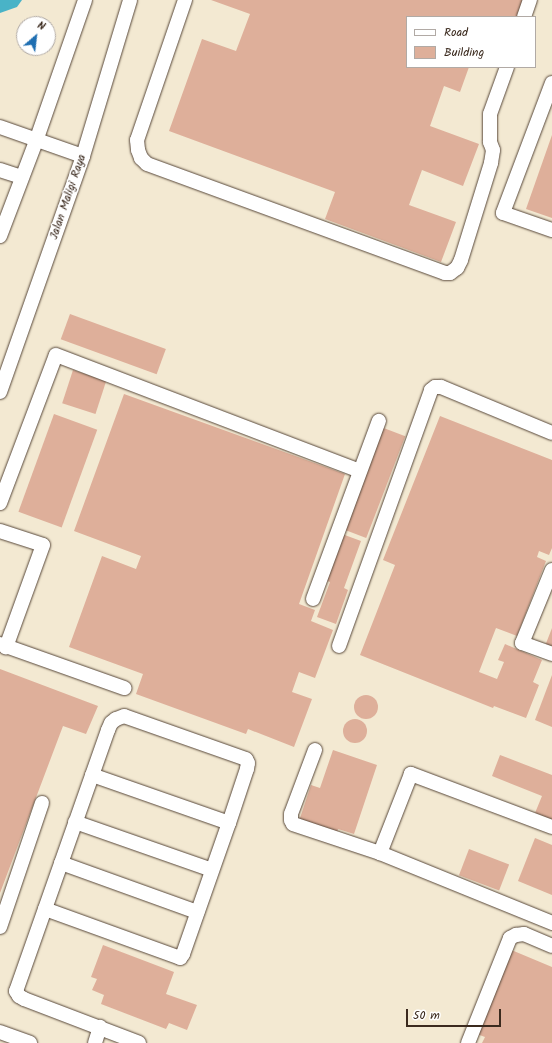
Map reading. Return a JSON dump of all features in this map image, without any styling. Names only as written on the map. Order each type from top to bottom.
[{"type":"street","points":[[0,236],[36,140],[84,0]]},
{"type":"street","name":"Jalan Maligi Raya","points":[[0,392],[83,156],[130,0]]},
{"type":"street","points":[[185,0],[137,140],[141,158],[147,164],[445,273],[450,273],[456,268],[461,260],[491,163],[493,150],[490,142],[490,114],[507,68]]},
{"type":"street","points":[[524,16],[530,0]]},
{"type":"street","points":[[552,83],[503,213],[552,230]]},
{"type":"street","points":[[0,127],[83,156]]},
{"type":"street","points":[[0,170],[22,177]]},
{"type":"street","points":[[0,503],[56,354],[359,471]]},
{"type":"street","points":[[339,646],[431,390],[435,387],[441,387],[552,433]]},
{"type":"street","points":[[312,599],[378,421]]},
{"type":"street","points":[[0,531],[43,545],[3,646],[124,688]]},
{"type":"street","points":[[552,570],[522,643],[552,654]]},
{"type":"street","points":[[45,909],[180,958],[183,954],[229,823],[247,769],[248,763],[246,760],[124,716],[111,723],[16,988],[17,994],[24,999],[139,1043]]},
{"type":"street","points":[[315,750],[293,810],[291,820],[293,824],[380,853],[552,923]]},
{"type":"street","points":[[380,853],[411,774],[552,827]]},
{"type":"street","points":[[92,775],[229,823]]},
{"type":"street","points":[[0,927],[42,803]]},
{"type":"street","points":[[75,822],[212,870]]},
{"type":"street","points":[[61,864],[197,912]]},
{"type":"street","points":[[468,1043],[510,938],[516,935],[524,934],[552,946]]},
{"type":"street","points":[[95,1043],[100,1027]]},
{"type":"street","points":[[0,1032],[30,1043]]},
{"type":"water","points":[[0,0],[22,0],[17,7],[0,13]]},
{"type":"building","points":[[211,0],[525,0],[519,16],[406,16],[406,68],[469,68],[460,92],[444,86],[430,126],[479,144],[463,186],[422,170],[409,205],[456,222],[441,262],[325,219],[335,192],[169,131],[202,39],[236,51],[250,14]]},
{"type":"building","points":[[552,135],[552,218],[526,209]]},
{"type":"building","points":[[70,314],[166,349],[157,374],[61,339]]},
{"type":"building","points":[[73,370],[106,381],[95,414],[62,403]]},
{"type":"building","points":[[124,394],[345,474],[299,604],[315,610],[311,621],[333,630],[315,678],[299,672],[292,692],[312,699],[294,747],[248,729],[246,734],[136,694],[143,674],[69,647],[102,556],[136,569],[141,556],[74,531]]},
{"type":"building","points":[[54,414],[97,430],[62,527],[18,512]]},
{"type":"building","points":[[440,416],[552,460],[552,548],[549,555],[539,551],[537,557],[546,561],[517,636],[496,628],[479,672],[497,679],[504,662],[498,660],[505,644],[542,660],[533,682],[539,685],[526,718],[494,706],[493,708],[360,655],[395,565],[383,560]]},
{"type":"building","points":[[381,427],[405,436],[366,538],[342,529]]},
{"type":"building","points":[[342,534],[361,541],[344,588],[348,590],[336,624],[317,617],[330,582],[325,580]]},
{"type":"building","points":[[552,628],[552,648],[545,646]]},
{"type":"building","points":[[0,669],[98,706],[86,734],[63,726],[0,893]]},
{"type":"building","points":[[552,675],[552,727],[535,720]]},
{"type":"building","points":[[366,695],[374,699],[378,707],[374,715],[366,719],[358,715],[354,707],[358,699]]},
{"type":"building","points":[[355,719],[363,723],[367,731],[363,739],[355,743],[347,739],[343,731],[347,723]]},
{"type":"building","points":[[333,750],[377,765],[354,834],[338,829],[337,834],[299,821],[311,785],[320,788]]},
{"type":"building","points":[[500,755],[552,775],[552,820],[535,813],[542,796],[492,776]]},
{"type":"building","points":[[535,838],[552,845],[552,895],[518,881]]},
{"type":"building","points":[[469,849],[509,864],[499,891],[459,875]]},
{"type":"building","points":[[103,945],[174,972],[166,994],[197,1005],[187,1030],[169,1023],[166,1029],[101,1004],[104,995],[92,990],[97,979],[91,977]]},
{"type":"building","points":[[509,949],[552,967],[552,1043],[482,1043],[485,1037],[474,1033]]}]
